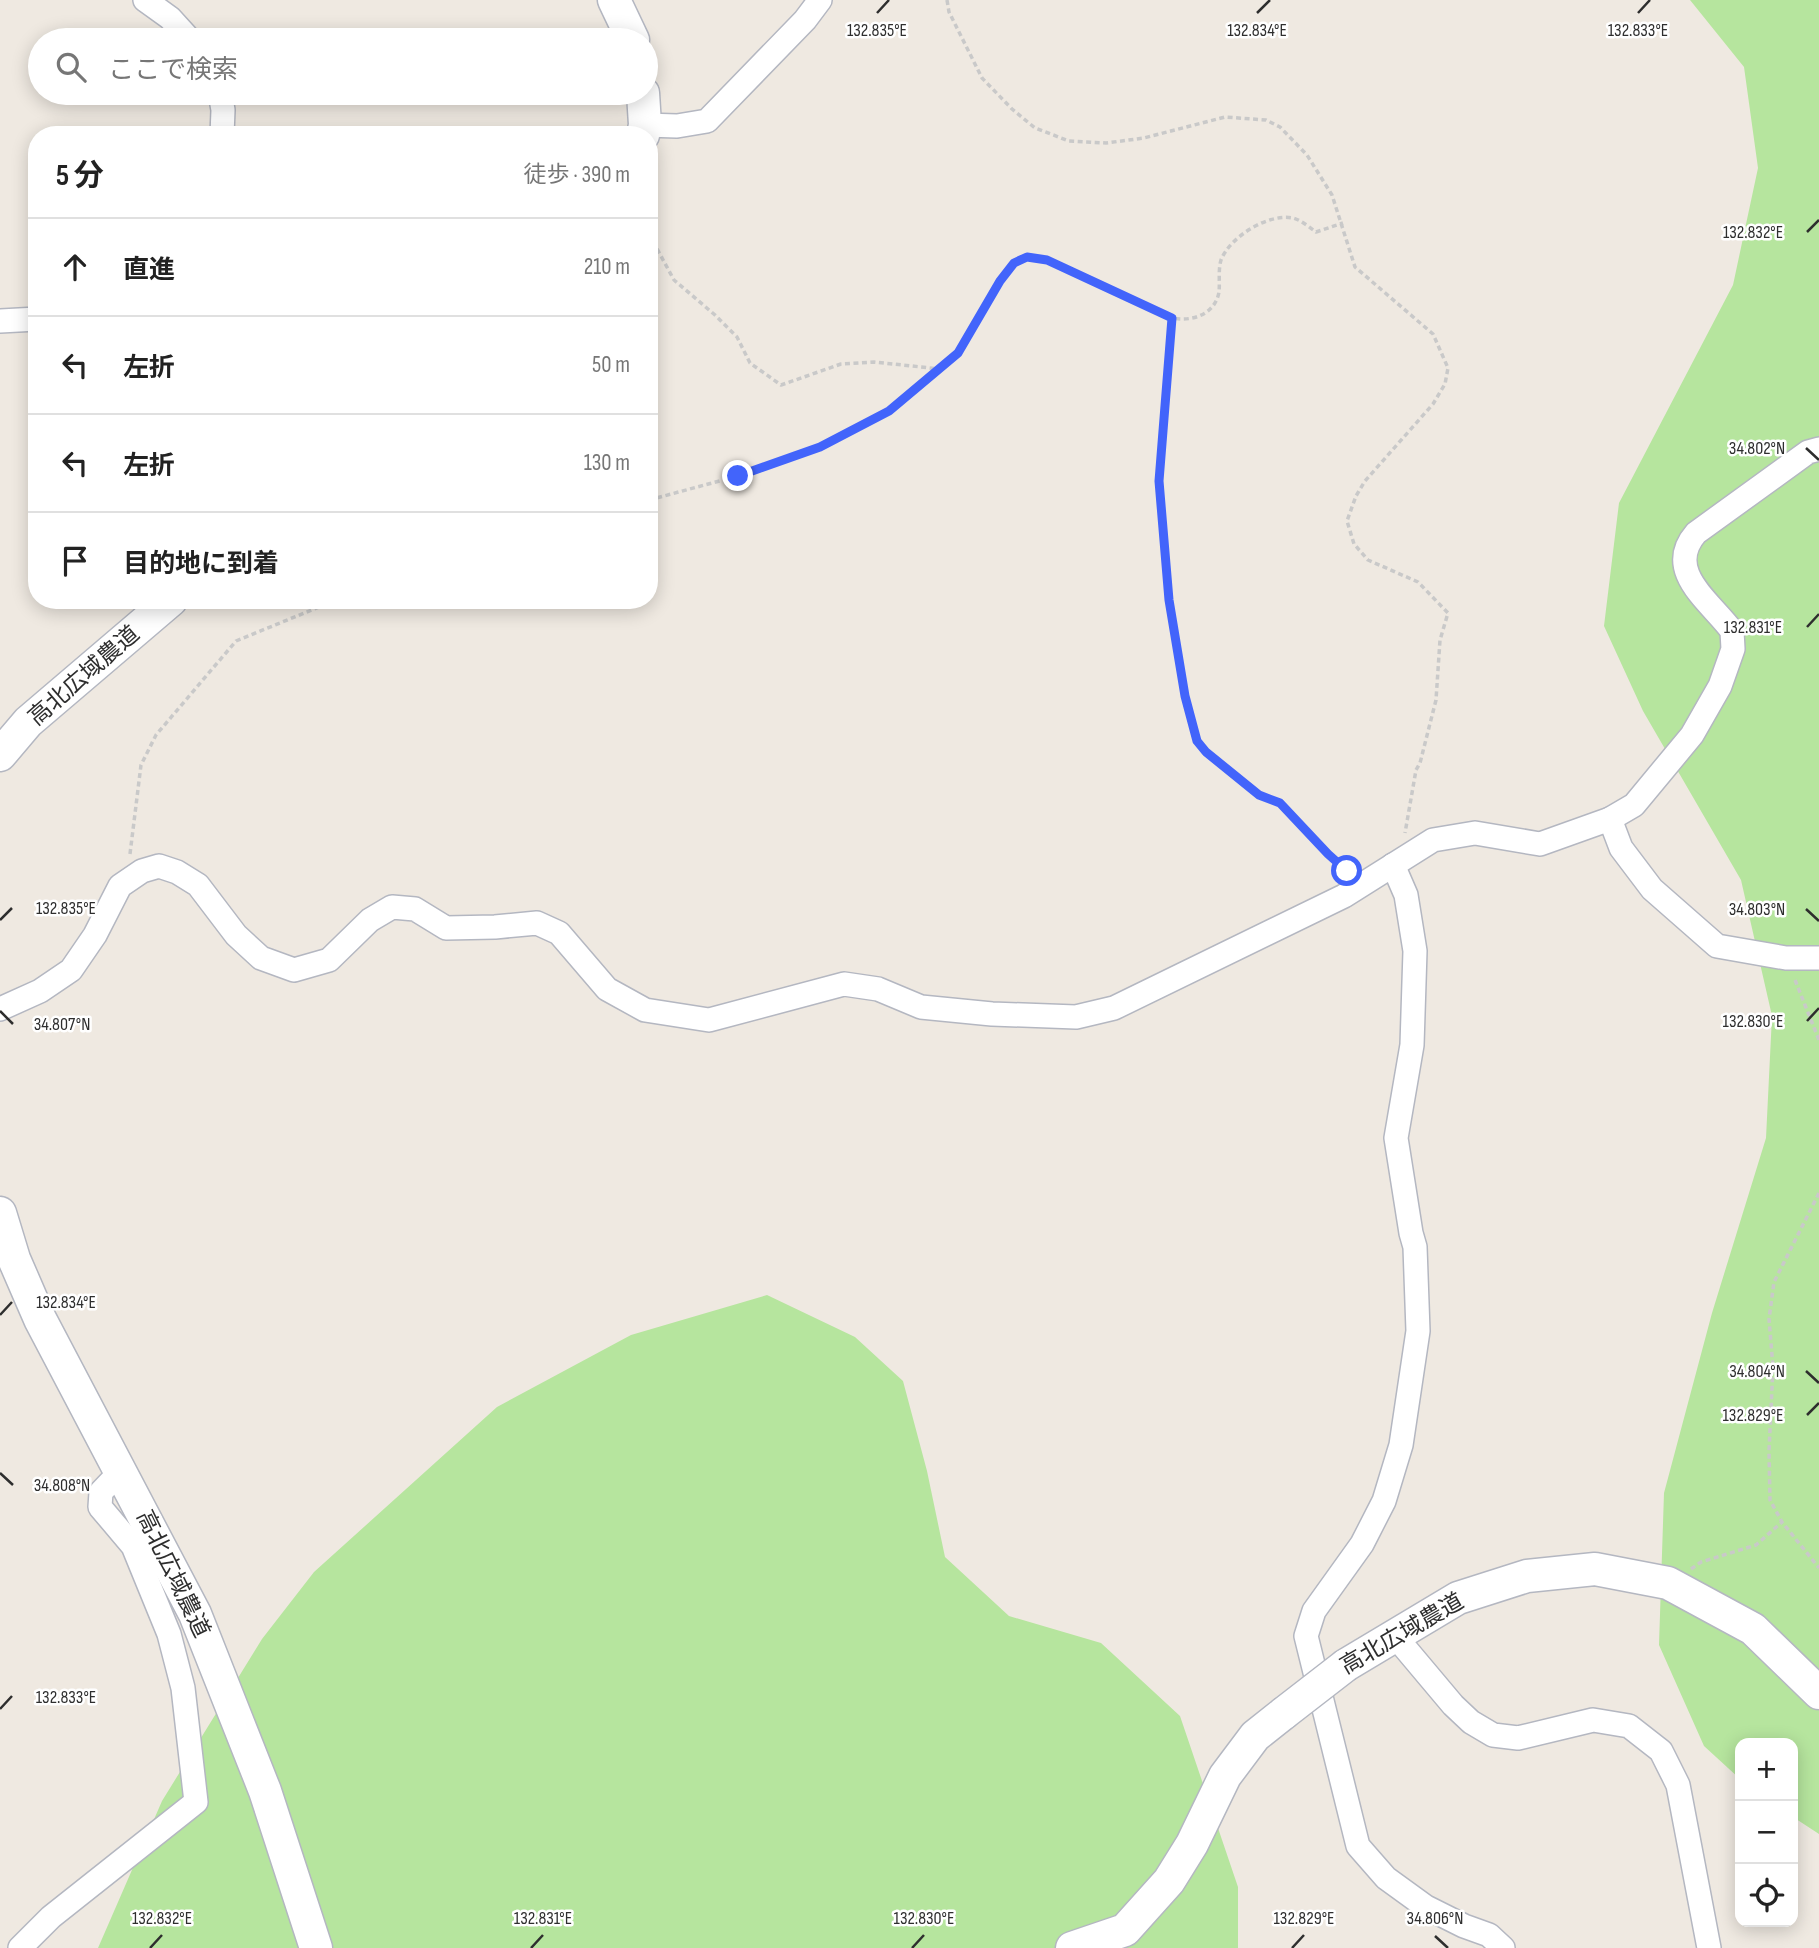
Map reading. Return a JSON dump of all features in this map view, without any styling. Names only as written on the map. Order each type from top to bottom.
[{"type":"street","points":[[145,0],[179,28]]},
{"type":"street","points":[[614,0],[627,28]]},
{"type":"street","points":[[658,128],[707,121],[805,20],[820,0]]},
{"type":"street","points":[[222,105],[222,126]]},
{"type":"street","points":[[643,105],[644,126]]},
{"type":"street","points":[[0,321],[28,319]]},
{"type":"street","points":[[0,1009],[40,991],[71,970],[95,935],[120,886],[142,871],[159,866],[177,872],[198,885],[236,935],[261,958],[294,970],[329,960],[370,920],[392,907],[415,909],[446,928],[537,923],[559,933],[607,989],[645,1010],[709,1020],[844,984],[878,989],[921,1007],[992,1014],[1076,1017],[1114,1008],[1276,931],[1361,885],[1433,840],[1475,832],[1540,844],[1610,819],[1634,805],[1692,734],[1720,686],[1733,649],[1732,631],[1690,583],[1685,558],[1688,543],[1696,533],[1779,472],[1808,452],[1819,449]]},
{"type":"street","name":"高北広域農道","points":[[0,755],[28,722],[160,609]]},
{"type":"street","points":[[1610,819],[1625,855],[1653,889],[1717,946],[1786,958],[1819,958]]},
{"type":"street","points":[[1398,862],[1415,951],[1412,1045],[1396,1138],[1410,1233],[1415,1247],[1418,1331],[1401,1445],[1384,1500],[1362,1545],[1314,1611],[1306,1636],[1358,1846],[1387,1878],[1426,1908],[1489,1935],[1503,1948]]},
{"type":"street","name":"高北広域農道","points":[[0,1213],[14,1259],[40,1319],[195,1614],[227,1689],[265,1791],[316,1948]]},
{"type":"street","points":[[20,1948],[51,1917],[196,1802],[183,1688],[169,1634],[133,1546],[100,1507],[101,1492],[121,1471]]},
{"type":"street","name":"高北広域農道","points":[[1072,1948],[1125,1930],[1169,1881],[1192,1844],[1225,1776],[1255,1736],[1346,1665],[1458,1598],[1527,1576],[1595,1569],[1668,1583],[1753,1629],[1819,1693]]},
{"type":"street","points":[[1395,1636],[1453,1705],[1471,1722],[1493,1735],[1518,1738],[1593,1720],[1629,1726],[1661,1751],[1678,1785],[1709,1948]]},
{"type":"path","points":[[947,0],[949,12],[982,78],[1035,128],[1069,141],[1106,143],[1144,138],[1225,117],[1266,120],[1280,127],[1307,155],[1332,195],[1355,267],[1433,334],[1448,368],[1445,384],[1433,404],[1365,481],[1347,521],[1354,544],[1367,560],[1418,582],[1448,613],[1440,640],[1436,700],[1416,770],[1403,848],[1398,862]]},
{"type":"path","points":[[658,498],[738,476],[820,447],[889,411],[958,353],[1000,281],[1014,263],[1027,257],[1047,260],[1172,318],[1186,321],[1202,316],[1213,305],[1218,296],[1220,262],[1227,249],[1241,234],[1262,222],[1291,218],[1316,232],[1343,223]]},
{"type":"path","points":[[658,251],[674,280],[737,337],[750,363],[781,386],[841,363],[873,362],[940,369]]},
{"type":"path","points":[[1172,318],[1159,481],[1169,600],[1185,696],[1197,741],[1206,752],[1259,795],[1280,803],[1361,885]]},
{"type":"path","points":[[120,886],[130,857],[141,765],[156,735],[236,641],[314,609]]},
{"type":"path","points":[[1786,958],[1819,1040]]},
{"type":"path","points":[[1819,1193],[1774,1282],[1769,1319],[1773,1367],[1769,1451],[1770,1500],[1782,1522],[1819,1568]]},
{"type":"path","points":[[1668,1583],[1701,1562],[1756,1545],[1782,1522]]},
{"type":"green space","points":[[1690,0],[1819,0],[1819,1834],[1798,1820],[1798,1738],[1735,1738],[1735,1774],[1704,1746],[1659,1645],[1664,1493],[1712,1313],[1766,1138],[1772,1016],[1741,880],[1643,711],[1604,626],[1619,503],[1733,285],[1758,168],[1744,67]]},
{"type":"green space","points":[[767,1295],[855,1337],[903,1381],[927,1471],[945,1557],[1009,1616],[1101,1643],[1180,1716],[1238,1887],[1238,1948],[98,1948],[162,1801],[262,1639],[314,1572],[497,1407],[631,1335]]},
{"type":"route","points":[[738,476],[820,447],[889,411],[958,353],[1000,281],[1014,263],[1027,257],[1047,260],[1172,318],[1159,481],[1169,600],[1185,696],[1197,741],[1206,752],[1259,795],[1280,803],[1347,871]]}]
